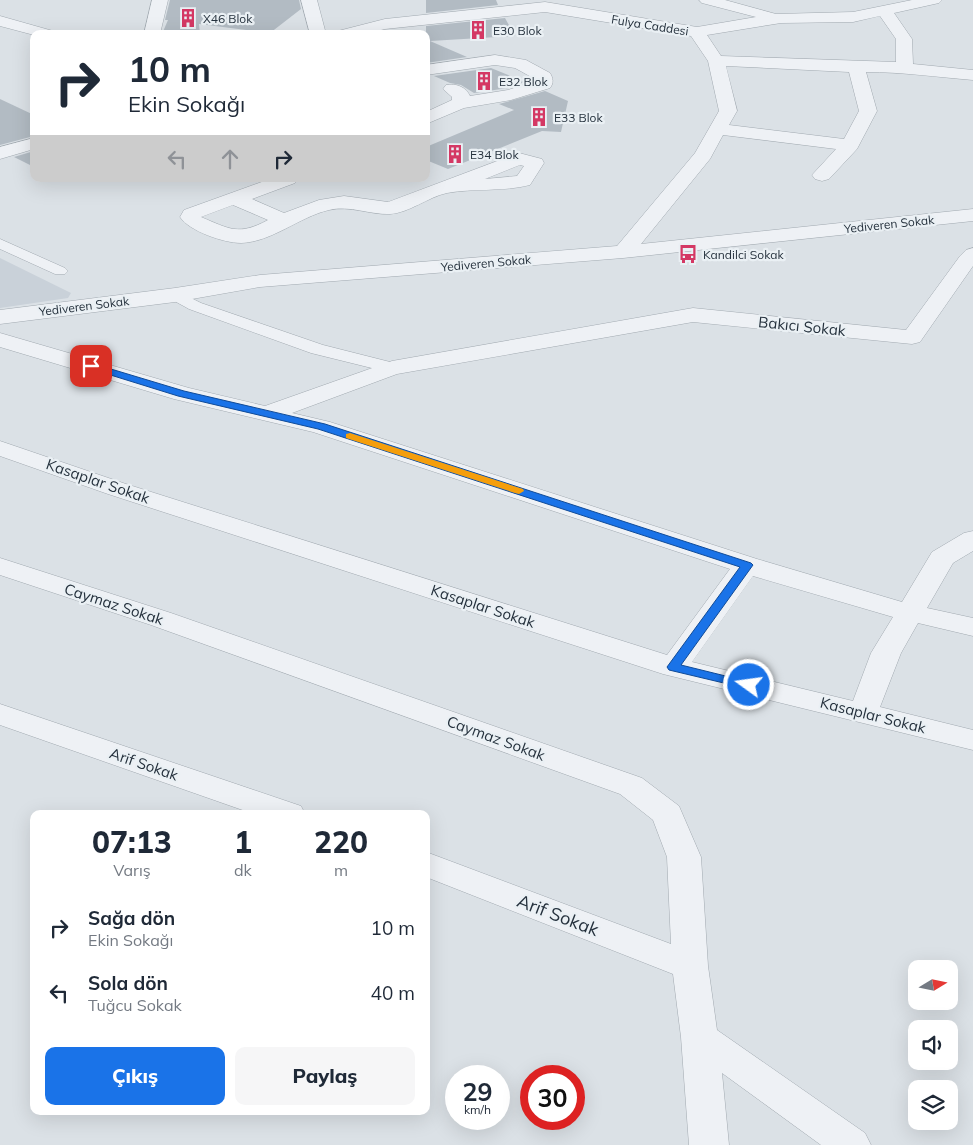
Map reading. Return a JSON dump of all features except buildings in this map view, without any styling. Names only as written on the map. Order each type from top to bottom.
[{"type":"street","points":[[153,30],[160,0]]},
{"type":"street","points":[[309,0],[317,30]]},
{"type":"street","points":[[602,0],[613,19]]},
{"type":"street","points":[[707,0],[780,18]]},
{"type":"street","points":[[697,32],[780,18],[853,17],[934,0]]},
{"type":"street","name":"Fulya Caddesi","points":[[360,30],[385,24],[402,15],[544,8],[697,32],[716,61],[728,112],[703,155],[623,252]]},
{"type":"street","points":[[884,10],[904,39],[905,68]]},
{"type":"street","points":[[0,21],[33,30]]},
{"type":"street","points":[[430,70],[495,60],[520,64],[544,77],[544,84],[511,95],[460,102],[430,117]]},
{"type":"street","points":[[716,61],[905,68],[973,75]]},
{"type":"street","points":[[822,174],[850,145],[868,111],[856,67]]},
{"type":"street","points":[[430,74],[461,95],[460,102]]},
{"type":"street","points":[[718,129],[850,145]]},
{"type":"street","points":[[0,153],[30,144]]},
{"type":"street","points":[[279,182],[191,214],[193,221],[234,238],[248,237],[259,234],[284,220],[311,209],[344,202],[390,208],[443,188]]},
{"type":"street","points":[[233,198],[284,220]]},
{"type":"street","name":"Yediveren Sokak","points":[[0,317],[175,295],[260,282],[623,252],[973,215]]},
{"type":"street","name":"Bakıcı Sokak","points":[[267,414],[392,368],[693,315],[912,337],[971,259]]},
{"type":"street","points":[[0,340],[182,394],[321,427],[747,565],[910,613],[973,627]]},
{"type":"street","name":"Kasaplar Sokak","points":[[0,448],[117,489],[674,667],[973,740]]},
{"type":"street","points":[[863,713],[886,653],[942,558],[973,539]]},
{"type":"street","points":[[674,667],[747,565]]},
{"type":"street","name":"Caymaz Sokak","points":[[0,566],[161,619],[632,786],[667,814],[684,857],[690,966],[700,1037],[709,1145]]},
{"type":"street","name":"Arif Sokak","points":[[0,714],[277,810]]},
{"type":"street","name":"Arif Sokak","points":[[430,866],[690,966]]},
{"type":"street","points":[[700,1037],[851,1145]]},
{"type":"lane","points":[[0,242],[60,271]]},
{"type":"lane","points":[[175,295],[194,306],[317,349],[392,368]]},
{"type":"shaded area","points":[[0,258],[71,293],[68,298],[0,308]]},
{"type":"slow traffic","points":[[350,436],[519,491]]},
{"type":"place","name":"X46 Blok","points":[[188,18]]},
{"type":"place","name":"E30 Blok","points":[[478,30]]},
{"type":"place","name":"E32 Blok","points":[[484,81]]},
{"type":"place","name":"E33 Blok","points":[[539,117]]},
{"type":"place","name":"E34 Blok","points":[[455,154]]},
{"type":"place","name":"Kandilci Sokak","points":[[688,254]]},
{"type":"route","points":[[91,366],[182,394],[321,427],[747,565],[674,667],[749,685]]}]
